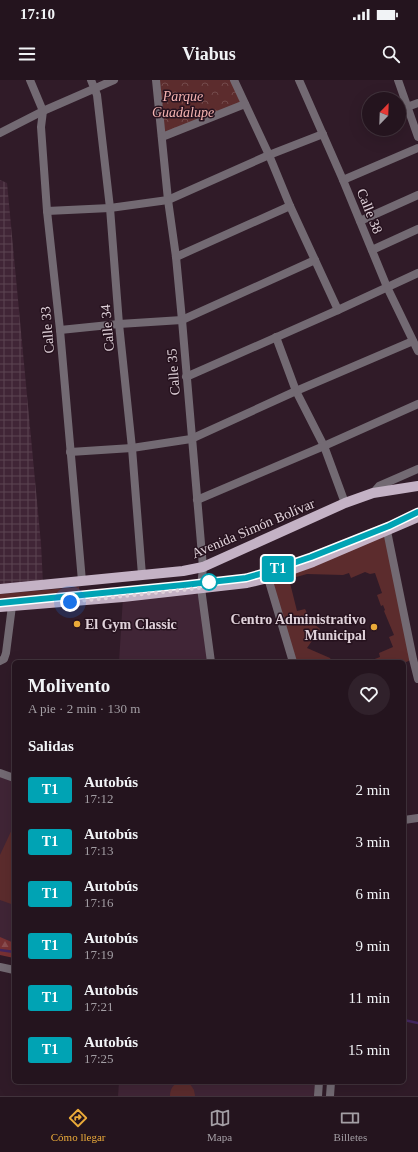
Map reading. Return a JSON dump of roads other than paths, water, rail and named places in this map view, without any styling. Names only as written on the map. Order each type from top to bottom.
[{"type":"main road","name":"Avenida Simón Bolívar","points":[[0,589],[183,571],[203,567],[345,503],[373,493],[418,486]]},
{"type":"main road","points":[[0,607],[123,597],[246,583],[268,578],[313,562],[418,517]]},
{"type":"street","name":"Calle 33","points":[[30,80],[43,111],[41,126],[47,211],[60,330],[82,581]]},
{"type":"street","name":"Calle 34","points":[[91,80],[98,101],[110,208],[142,575]]},
{"type":"street","points":[[0,133],[43,111],[114,80]]},
{"type":"street","name":"Calle 35","points":[[156,80],[182,320],[203,567],[201,588],[211,660]]},
{"type":"street","points":[[234,80],[338,310]]},
{"type":"street","name":"Calle 38","points":[[300,80],[387,287],[418,351]]},
{"type":"street","points":[[398,80],[418,138]]},
{"type":"street","points":[[162,137],[245,104]]},
{"type":"street","points":[[407,107],[418,104]]},
{"type":"street","points":[[47,211],[110,208],[168,200],[269,155],[323,134]]},
{"type":"street","points":[[343,180],[418,148]]},
{"type":"street","points":[[360,222],[418,195]]},
{"type":"street","points":[[176,257],[290,206]]},
{"type":"street","points":[[372,250],[418,229]]},
{"type":"street","points":[[60,330],[182,320],[315,260]]},
{"type":"street","points":[[186,377],[418,273]]},
{"type":"street","points":[[276,337],[296,391],[324,446],[345,503]]},
{"type":"street","points":[[70,452],[132,448],[192,438],[296,391],[413,341]]},
{"type":"street","points":[[197,500],[418,404]]},
{"type":"street","points":[[373,493],[379,486],[418,469]]},
{"type":"street","points":[[387,531],[418,679]]},
{"type":"street","points":[[268,578],[292,660]]},
{"type":"street","points":[[0,661],[4,659],[6,653],[12,606]]},
{"type":"street","points":[[406,662],[413,659]]},
{"type":"street","points":[[0,773],[12,777]]},
{"type":"street","points":[[406,820],[418,818]]},
{"type":"street","points":[[0,967],[12,970]]},
{"type":"street","points":[[318,1096],[319,1084]]},
{"type":"street","points":[[330,1096],[331,1084]]},
{"type":"waterway","points":[[0,950],[12,952]]},
{"type":"waterway","points":[[406,1020],[418,1023]]},
{"type":"place","name":"El Gym Classic","points":[[77,624]]},
{"type":"place","name":"Centro Administrativo Municipal","points":[[374,627]]},
{"type":"park label","name":"Parque Guadalupe","points":[[183,104]]}]
